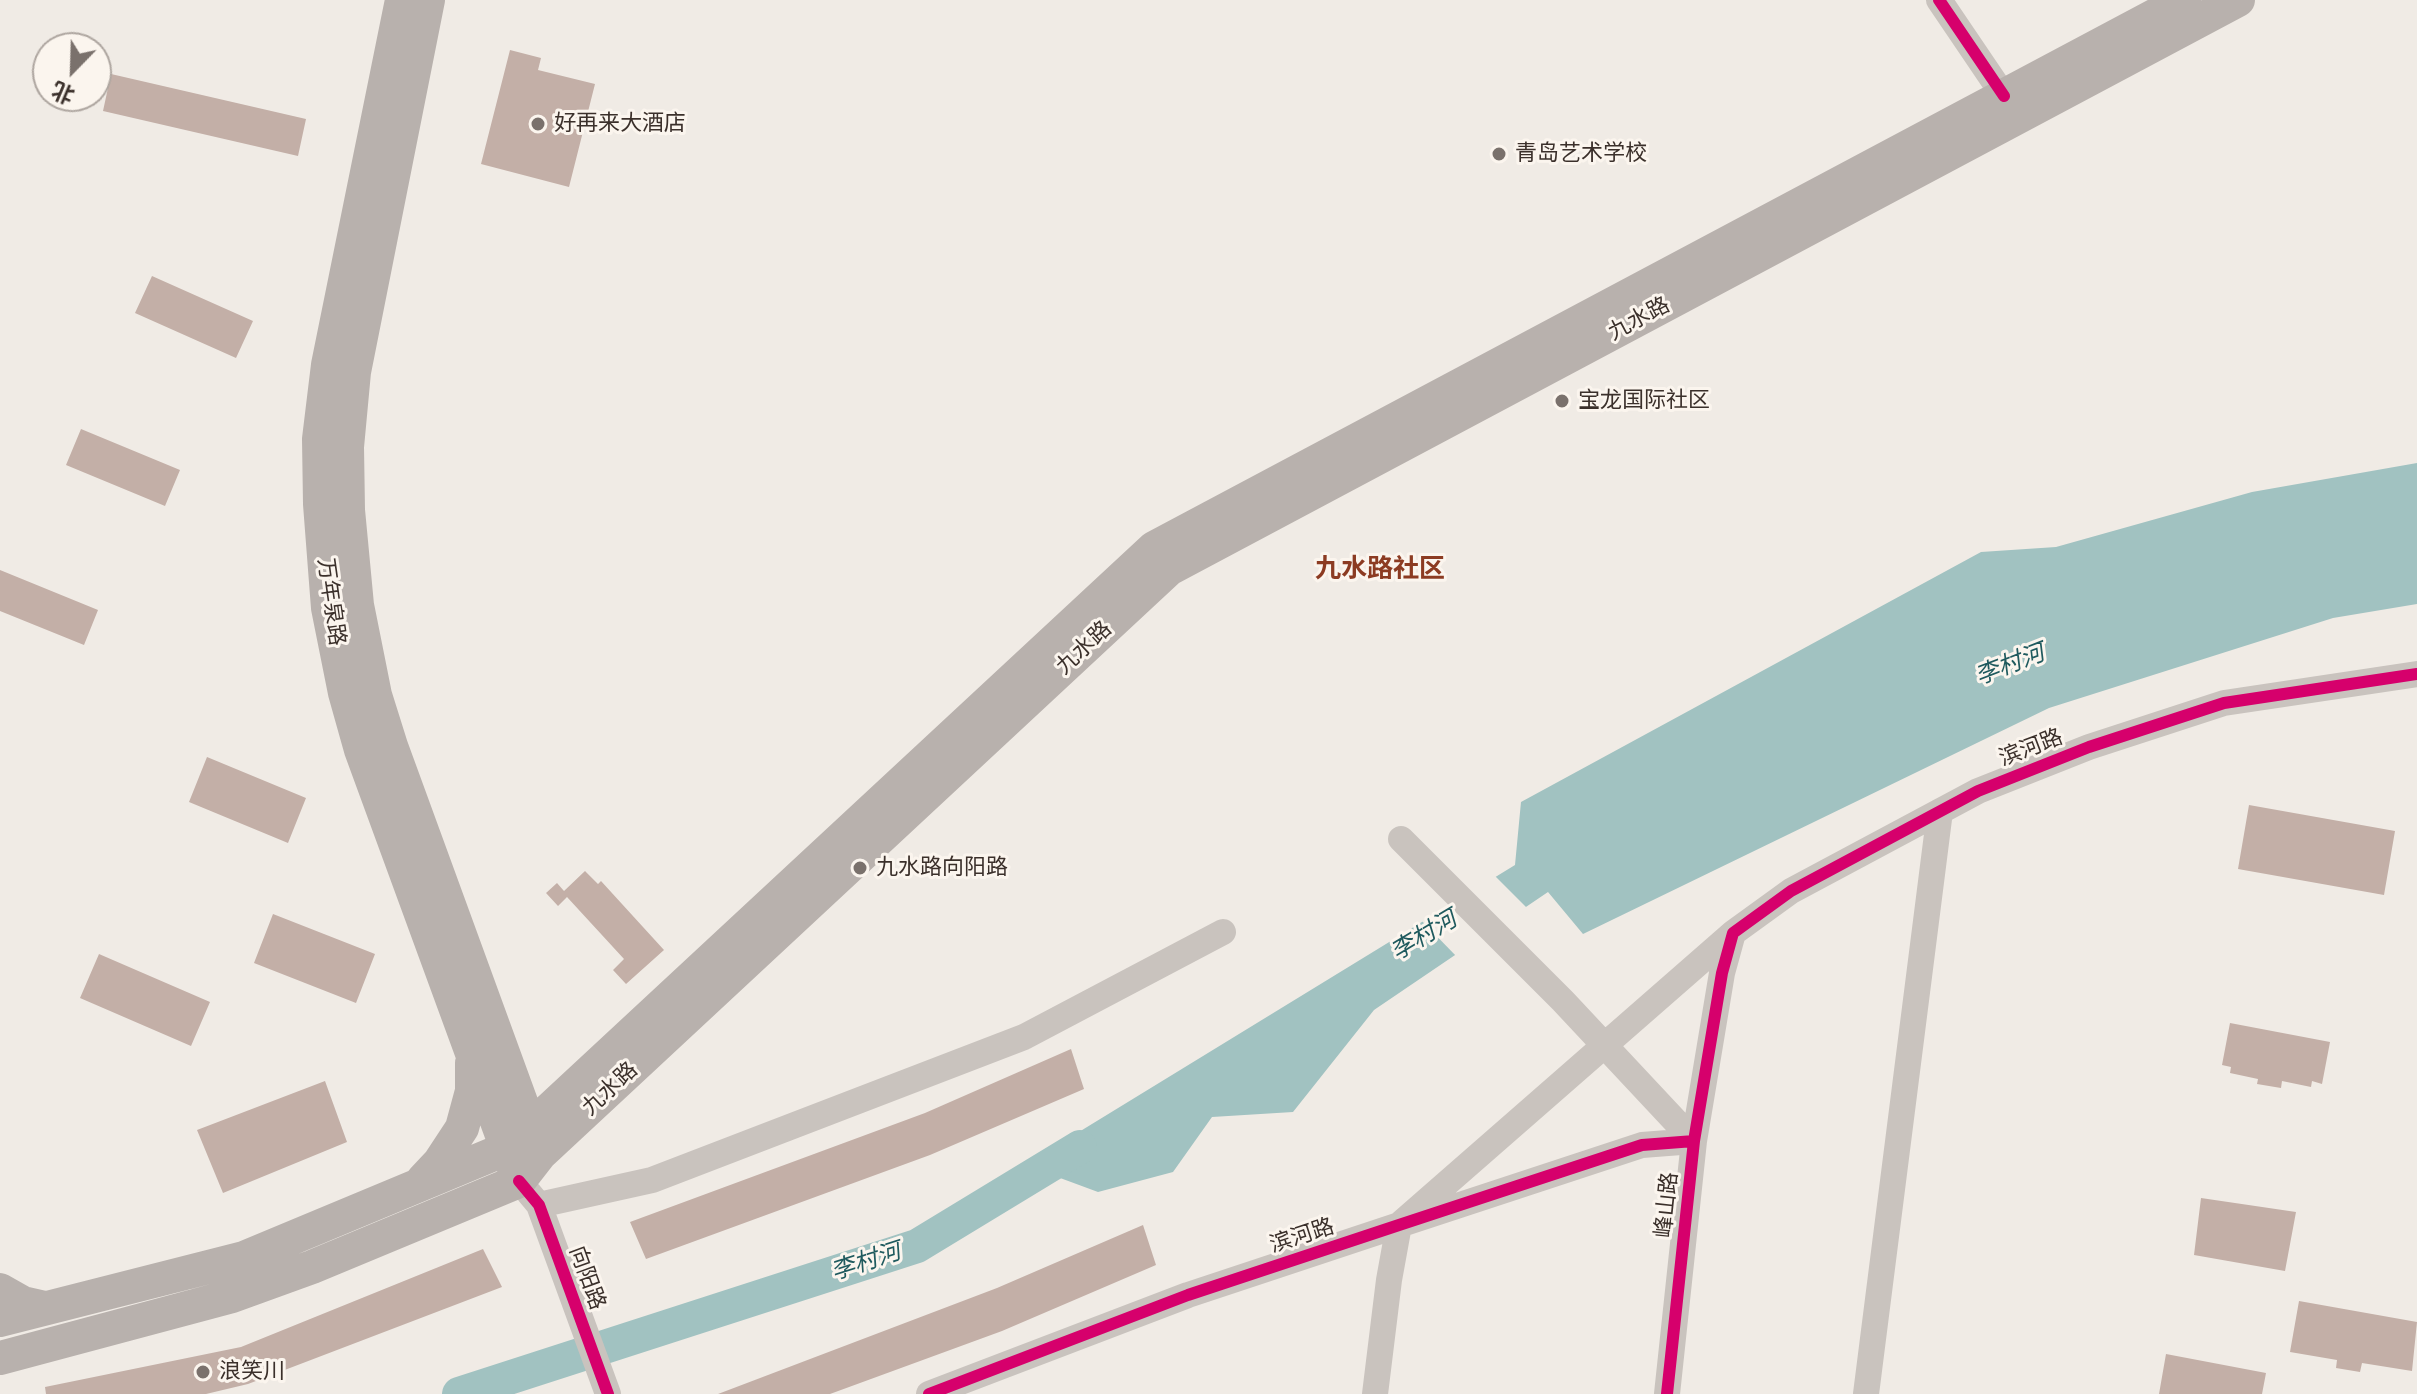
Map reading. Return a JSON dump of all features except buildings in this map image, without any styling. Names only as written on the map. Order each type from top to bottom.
[{"type":"main road","name":"万年泉路","points":[[402,0],[328,365],[319,439],[320,504],[328,608],[345,693],[361,750],[473,1051],[526,1143]]},
{"type":"main road","name":"万年泉路","points":[[428,0],[354,372],[347,447],[348,510],[355,589],[375,695],[526,1143],[529,1193]]},
{"type":"main road","name":"九水路","points":[[526,1143],[1154,548],[2184,0]]},
{"type":"main road","name":"九水路","points":[[0,1320],[244,1258],[526,1143],[1169,569],[2238,0]]},
{"type":"main road","points":[[416,1187],[439,1163],[462,1128],[472,1091],[473,1051]]},
{"type":"main road","points":[[0,1358],[232,1296],[529,1193]]},
{"type":"main road","points":[[0,1290],[23,1303],[45,1308]]},
{"type":"street","points":[[1939,0],[2004,96]]},
{"type":"street","name":"滨河路","points":[[1399,1225],[1733,933],[1791,891],[1978,791],[2089,747],[2224,703],[2417,674]]},
{"type":"street","points":[[1866,1394],[1940,811]]},
{"type":"street","points":[[1401,839],[1563,1001],[1694,1141]]},
{"type":"street","points":[[529,1193],[652,1180],[1024,1037],[1223,932]]},
{"type":"street","name":"峰山路","points":[[1667,1394],[1694,1141],[1722,973],[1733,933]]},
{"type":"street","name":"滨河路","points":[[929,1394],[1188,1295],[1399,1225],[1642,1145],[1694,1141]]},
{"type":"street","name":"向阳路","points":[[529,1193],[551,1237],[608,1394]]},
{"type":"street","points":[[1375,1394],[1399,1225]]},
{"type":"water","points":[[2417,463],[2417,604],[2333,618],[2049,708],[1583,934],[1548,892],[1374,1010],[1293,1112],[1212,1117],[1173,1172],[1098,1192],[1025,1165],[1515,865],[1521,802],[1981,552],[2056,547],[2252,492]]},
{"type":"pier","points":[[1493,874],[1529,910],[1458,958],[1420,919]]},
{"type":"waterway","name":"李村河","points":[[459,1394],[917,1246],[1080,1147]]},
{"type":"cycle path","points":[[1939,0],[2004,96]]},
{"type":"cycle path","points":[[1667,1394],[1694,1141],[1722,973],[1733,933],[1791,891],[1978,791],[2089,747],[2224,703],[2417,674]]},
{"type":"cycle path","points":[[929,1394],[1188,1295],[1399,1225],[1642,1145],[1694,1141]]},
{"type":"cycle path","points":[[519,1181],[539,1205],[608,1394]]},
{"type":"place","name":"好再来大酒店","points":[[538,124]]},
{"type":"place","name":"青岛艺术学校","points":[[1499,154]]},
{"type":"place","name":"宝龙国际社区","points":[[1562,401]]},
{"type":"place","name":"九水路向阳路","points":[[860,868]]},
{"type":"place","name":"浪笑川","points":[[203,1372]]},
{"type":"district","name":"九水路社区","points":[[1380,569]]}]
